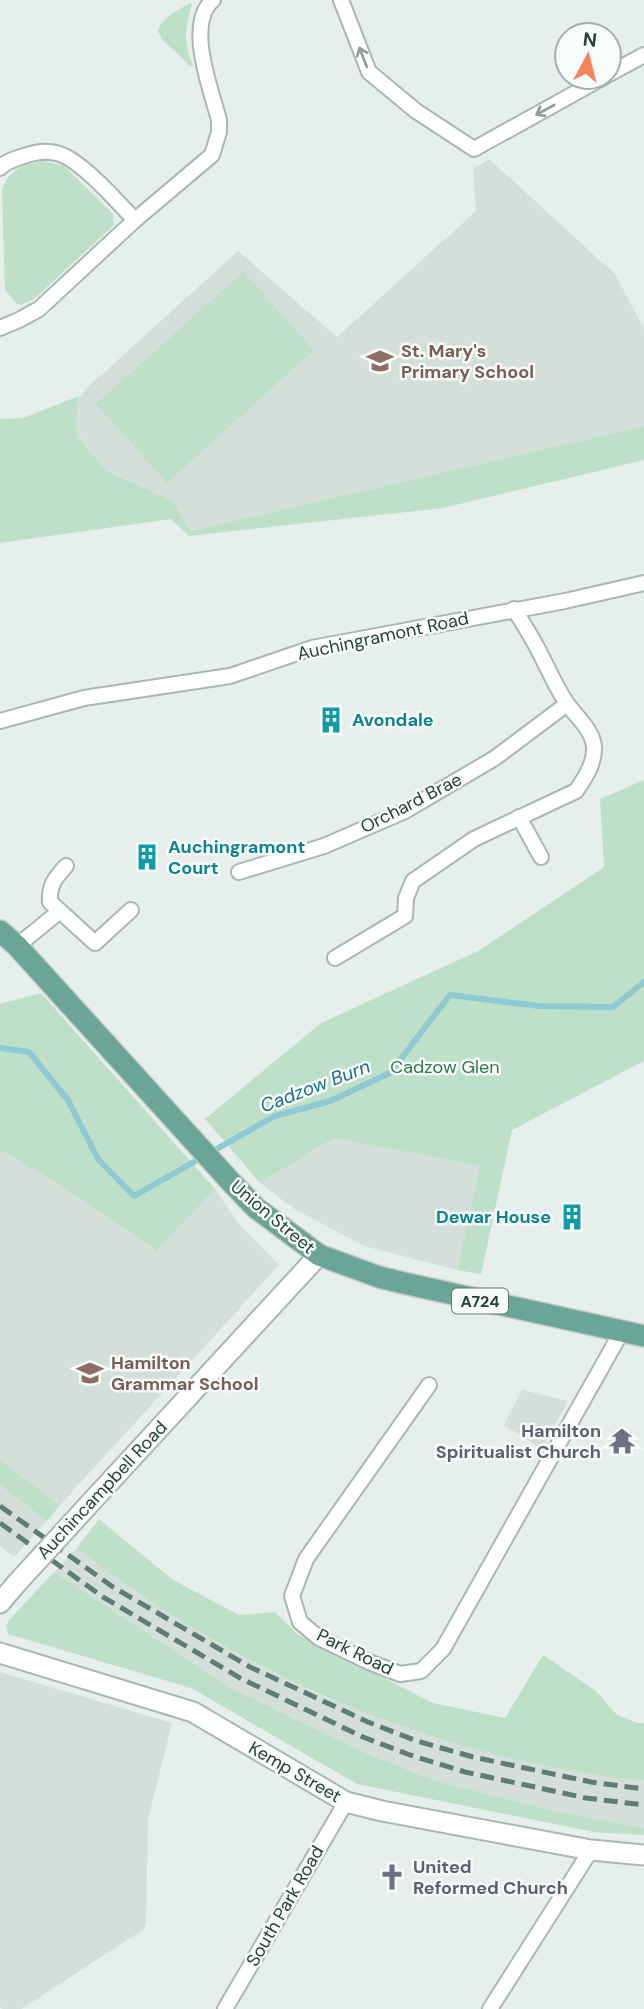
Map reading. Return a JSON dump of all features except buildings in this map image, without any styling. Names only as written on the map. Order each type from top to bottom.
[{"type":"main road","name":"Union Street","points":[[0,931],[17,946],[256,1208],[319,1255],[379,1277],[644,1336]]},
{"type":"street","points":[[0,328],[39,309],[135,220],[212,155],[217,143],[219,120],[200,41],[201,21],[213,0]]},
{"type":"street","points":[[341,0],[369,72],[416,111],[474,149],[579,91]]},
{"type":"street","points":[[623,66],[644,55]]},
{"type":"street","points":[[0,168],[12,160],[38,151],[58,153],[76,163],[135,220]]},
{"type":"street","name":"Auchingramont Road","points":[[0,721],[84,698],[230,676],[312,648],[565,601],[644,583]]},
{"type":"street","points":[[335,958],[405,916],[406,898],[413,881],[474,839],[576,791],[584,779],[593,759],[594,743],[585,725],[567,704],[552,679],[535,642],[514,609]]},
{"type":"street","name":"Orchard Brae","points":[[239,872],[324,846],[405,810],[495,758],[567,704]]},
{"type":"street","points":[[519,817],[541,857]]},
{"type":"street","points":[[66,866],[52,882],[50,902],[95,943],[131,910]]},
{"type":"street","points":[[17,946],[60,911]]},
{"type":"street","name":"Auchincampbell Road","points":[[0,1603],[319,1255]]},
{"type":"street","name":"Park Road","points":[[429,1385],[306,1559],[292,1596],[300,1622],[319,1638],[400,1674],[421,1671],[443,1649],[622,1331]]},
{"type":"street","name":"Kemp Street","points":[[0,1653],[193,1712],[346,1802],[591,1850],[644,1854]]},
{"type":"street","name":"South Park Road","points":[[225,2009],[346,1802]]},
{"type":"street","points":[[489,2009],[591,1850]]},
{"type":"shaded area","name":"St. Mary's Primary School","points":[[489,159],[615,274],[644,329],[644,426],[190,531],[173,501],[105,469],[77,435],[75,417],[79,398],[89,386],[238,251],[337,337],[476,211],[473,169]]},
{"type":"shaded area","points":[[334,1138],[480,1166],[457,1270],[364,1246],[296,1210],[260,1183]]},
{"type":"shaded area","name":"Hamilton Grammar School","points":[[0,1150],[50,1179],[155,1251],[215,1189],[239,1224],[279,1265],[60,1505],[0,1460]]},
{"type":"shaded area","points":[[522,1390],[568,1401],[542,1449],[504,1425]]},
{"type":"shaded area","points":[[0,1485],[47,1521],[14,1557],[0,1546]]},
{"type":"shaded area","points":[[76,1549],[207,1637],[325,1697],[432,1737],[486,1752],[644,1780],[644,1828],[559,1812],[433,1780],[361,1751],[229,1687],[54,1572]]},
{"type":"shaded area","points":[[0,1672],[172,1723],[148,1819],[144,1929],[21,2009],[2,2009],[0,2006]]},
{"type":"green space","points":[[190,3],[192,5],[186,36],[193,66],[162,39],[158,31],[175,11]]},
{"type":"green space","points":[[44,161],[64,166],[113,214],[114,225],[34,299],[21,305],[5,290],[2,191],[8,177],[17,169]]},
{"type":"green space","points":[[243,272],[314,350],[167,483],[96,404]]},
{"type":"green space","points":[[79,396],[77,436],[106,470],[173,501],[190,531],[644,426],[644,460],[443,508],[189,536],[171,519],[0,543],[0,419],[23,418]]},
{"type":"green space","name":"Cadzow Glen","points":[[644,780],[644,1061],[512,1130],[481,1274],[457,1270],[480,1166],[334,1138],[260,1183],[205,1119],[321,1023],[478,951],[604,867],[600,799]]},
{"type":"green space","points":[[41,993],[215,1189],[156,1251],[50,1179],[0,1150],[0,1004]]},
{"type":"green space","points":[[0,1460],[60,1505],[47,1521],[0,1485]]},
{"type":"green space","points":[[99,1519],[173,1580],[239,1615],[275,1612],[297,1634],[433,1703],[505,1718],[543,1655],[596,1691],[617,1715],[644,1723],[644,1780],[583,1773],[482,1751],[401,1726],[284,1677],[191,1627],[76,1549]]},
{"type":"green space","points":[[54,1572],[229,1687],[361,1751],[433,1780],[559,1812],[644,1828],[644,1835],[594,1832],[357,1784],[191,1688],[8,1634],[6,1626],[9,1620]]},
{"type":"waterway","name":"Cadzow Burn","points":[[0,1048],[29,1052],[68,1100],[98,1159],[134,1196],[275,1116],[330,1101],[390,1073],[450,995],[539,1006],[613,1007],[644,982]]},
{"type":"railway","points":[[0,1506],[113,1587],[250,1667],[368,1722],[417,1741],[473,1757],[591,1782],[644,1789]]},
{"type":"railway","points":[[0,1523],[103,1597],[240,1678],[363,1737],[465,1772],[586,1798],[644,1805]]},
{"type":"place","name":"St. Mary's Primary School","points":[[380,361]]},
{"type":"place","name":"Avondale","points":[[331,720]]},
{"type":"place","name":"Auchingramont Court","points":[[147,857]]},
{"type":"place","name":"Dewar House","points":[[572,1217]]},
{"type":"place","name":"Hamilton Grammar School","points":[[90,1373]]},
{"type":"place","name":"Hamilton Spiritualist Church","points":[[622,1441]]},
{"type":"place","name":"United Reformed Church","points":[[392,1877]]}]
